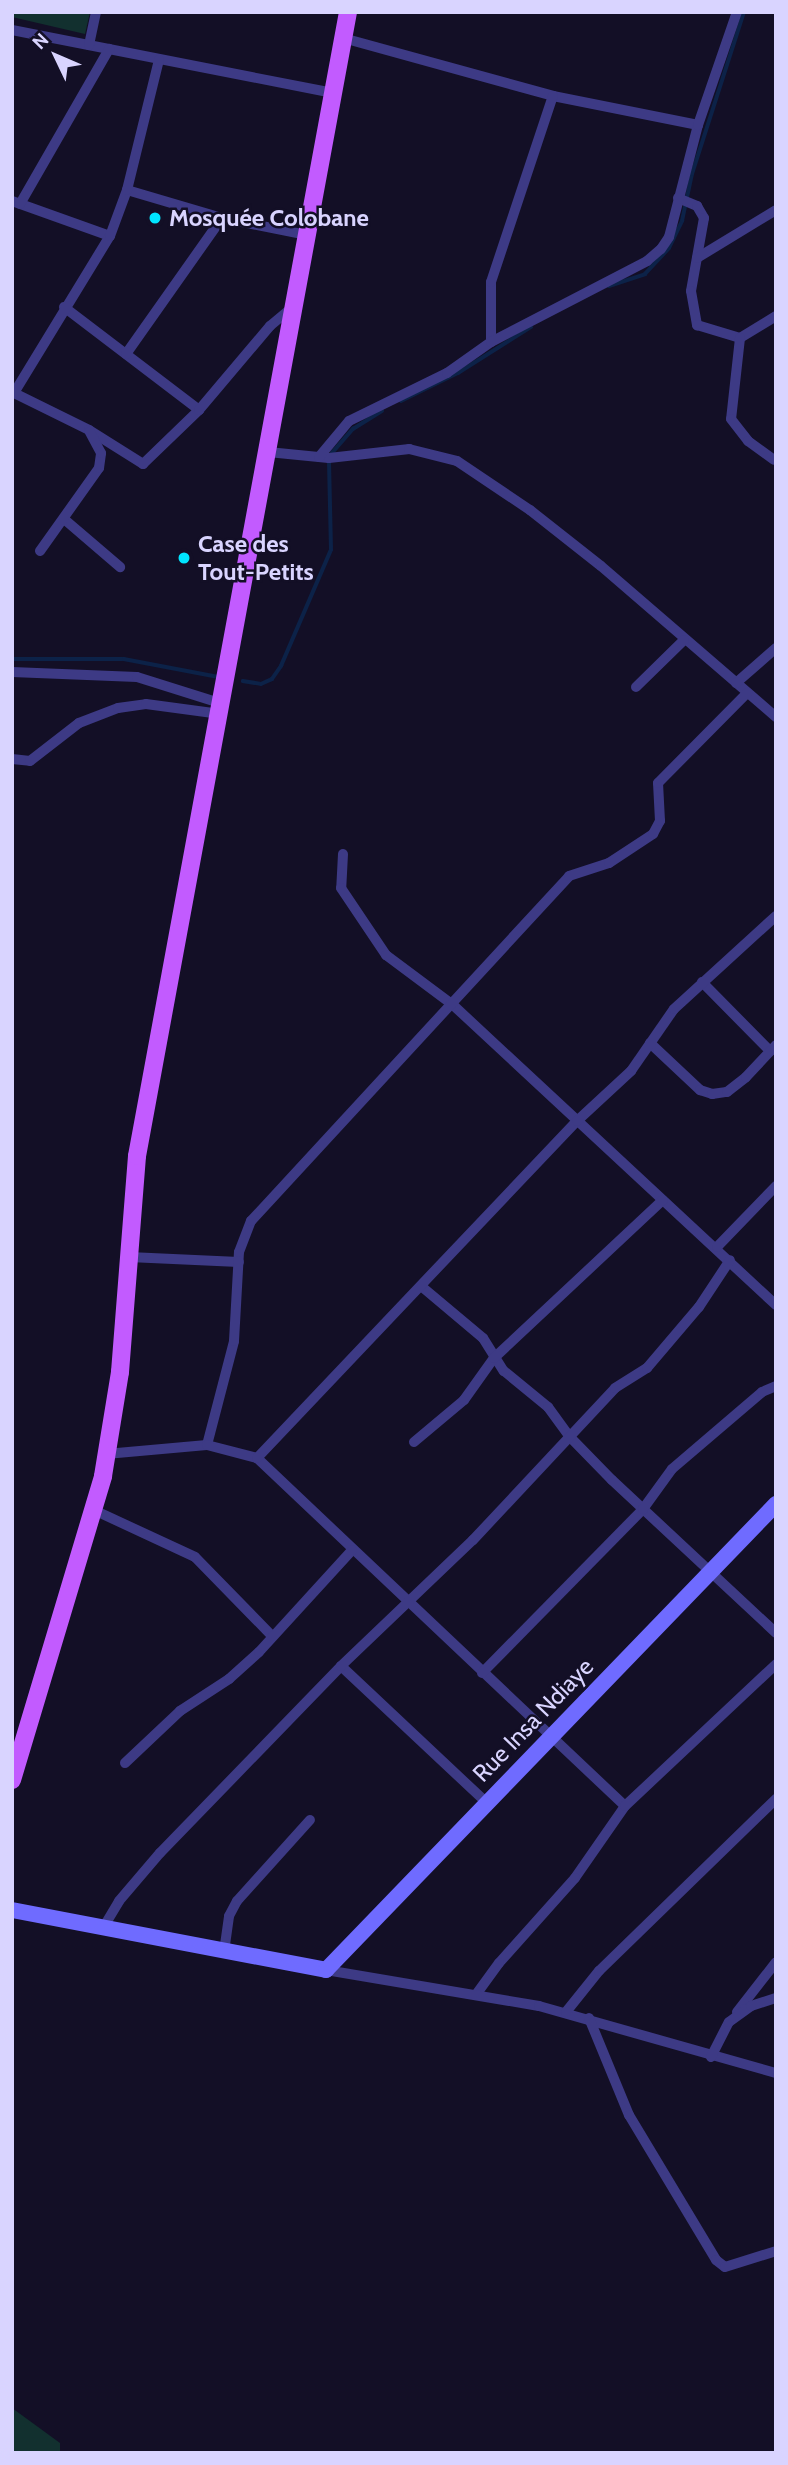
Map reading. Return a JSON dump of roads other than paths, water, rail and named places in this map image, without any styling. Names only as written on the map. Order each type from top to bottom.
[{"type":"main road","points":[[12,1780],[96,1511],[120,1372],[137,1156],[348,12]]},
{"type":"main road","name":"Rue Insa Ndiaye","points":[[326,1970],[776,1504]]},
{"type":"main road","points":[[12,1910],[326,1970]]},
{"type":"street","points":[[89,45],[96,12]]},
{"type":"street","points":[[319,457],[349,421],[465,363],[491,342],[647,261],[669,237],[698,125],[737,12]]},
{"type":"street","points":[[12,30],[332,93]]},
{"type":"street","points":[[343,38],[554,96],[698,125]]},
{"type":"street","points":[[109,49],[16,203],[110,236]]},
{"type":"street","points":[[159,60],[127,190],[110,236],[13,393],[89,430],[143,464],[199,410],[270,326],[295,306]]},
{"type":"street","points":[[491,342],[491,282],[554,96]]},
{"type":"street","points":[[127,190],[222,218],[307,235]]},
{"type":"street","points":[[678,198],[702,211],[691,291],[696,325],[740,338],[776,316]]},
{"type":"street","points":[[697,258],[776,210]]},
{"type":"street","points":[[126,354],[222,218]]},
{"type":"street","points":[[64,307],[199,410]]},
{"type":"street","points":[[740,338],[731,419],[748,441],[774,460]]},
{"type":"street","points":[[40,551],[99,468],[101,453],[89,430]]},
{"type":"street","points":[[268,452],[319,457],[409,449],[457,461],[530,510],[776,717]]},
{"type":"street","points":[[64,519],[120,567]]},
{"type":"street","points":[[636,687],[684,640]]},
{"type":"street","points":[[736,683],[776,648]]},
{"type":"street","points":[[12,672],[129,675],[221,709]]},
{"type":"street","points":[[207,1445],[234,1341],[239,1262],[251,1221],[358,1110],[394,1061],[453,1004],[504,941],[569,876],[609,863],[653,834],[660,821],[659,783],[747,693]]},
{"type":"street","points":[[12,758],[30,761],[79,723],[118,708],[146,704],[221,709]]},
{"type":"street","points":[[342,854],[338,881],[379,947],[453,1004],[577,1121],[717,1247],[776,1306]]},
{"type":"street","points":[[257,1458],[577,1121],[631,1071],[674,1009],[776,916]]},
{"type":"street","points":[[650,1043],[700,1090],[712,1094],[727,1092],[773,1048],[702,982]]},
{"type":"street","points":[[717,1247],[776,1186]]},
{"type":"street","points":[[414,1442],[464,1400],[494,1358],[663,1200]]},
{"type":"street","points":[[129,1257],[239,1262]]},
{"type":"street","points":[[103,1928],[153,1861],[341,1666],[473,1540],[615,1388],[647,1368],[699,1307],[730,1260]]},
{"type":"street","points":[[421,1286],[483,1338],[494,1358],[548,1407],[570,1437],[776,1633]]},
{"type":"street","points":[[482,1673],[643,1509],[672,1469],[699,1444],[776,1386]]},
{"type":"street","points":[[106,1454],[207,1445],[257,1458],[406,1602],[625,1806]]},
{"type":"street","points":[[96,1511],[195,1557],[272,1636]]},
{"type":"street","points":[[125,1763],[180,1712],[229,1679],[352,1550]]},
{"type":"street","points":[[476,1995],[499,1963],[575,1878],[625,1806],[776,1664]]},
{"type":"street","points":[[341,1666],[486,1802]]},
{"type":"street","points":[[566,2012],[599,1971],[776,1799]]},
{"type":"street","points":[[224,1952],[229,1916],[237,1901],[310,1820]]},
{"type":"street","points":[[711,2057],[729,2022],[776,1962]]},
{"type":"street","points":[[326,1970],[566,2012],[711,2057],[776,2073]]},
{"type":"street","points":[[729,2022],[751,2006],[776,1998]]},
{"type":"street","points":[[589,2018],[629,2115],[716,2260],[725,2267],[776,2251]]},
{"type":"waterway","points":[[609,286],[645,274],[669,248],[682,221],[692,174],[744,12]]},
{"type":"waterway","points":[[401,401],[458,373],[531,327]]},
{"type":"waterway","points":[[332,453],[353,429],[382,411]]},
{"type":"waterway","points":[[243,681],[261,684],[272,679],[281,666],[331,550],[329,460]]},
{"type":"waterway","points":[[12,659],[124,659],[218,677]]},
{"type":"place","name":"Mosquée Colobane","points":[[155,218]]},
{"type":"place","name":"Case des Tout-Petits","points":[[184,558]]}]
